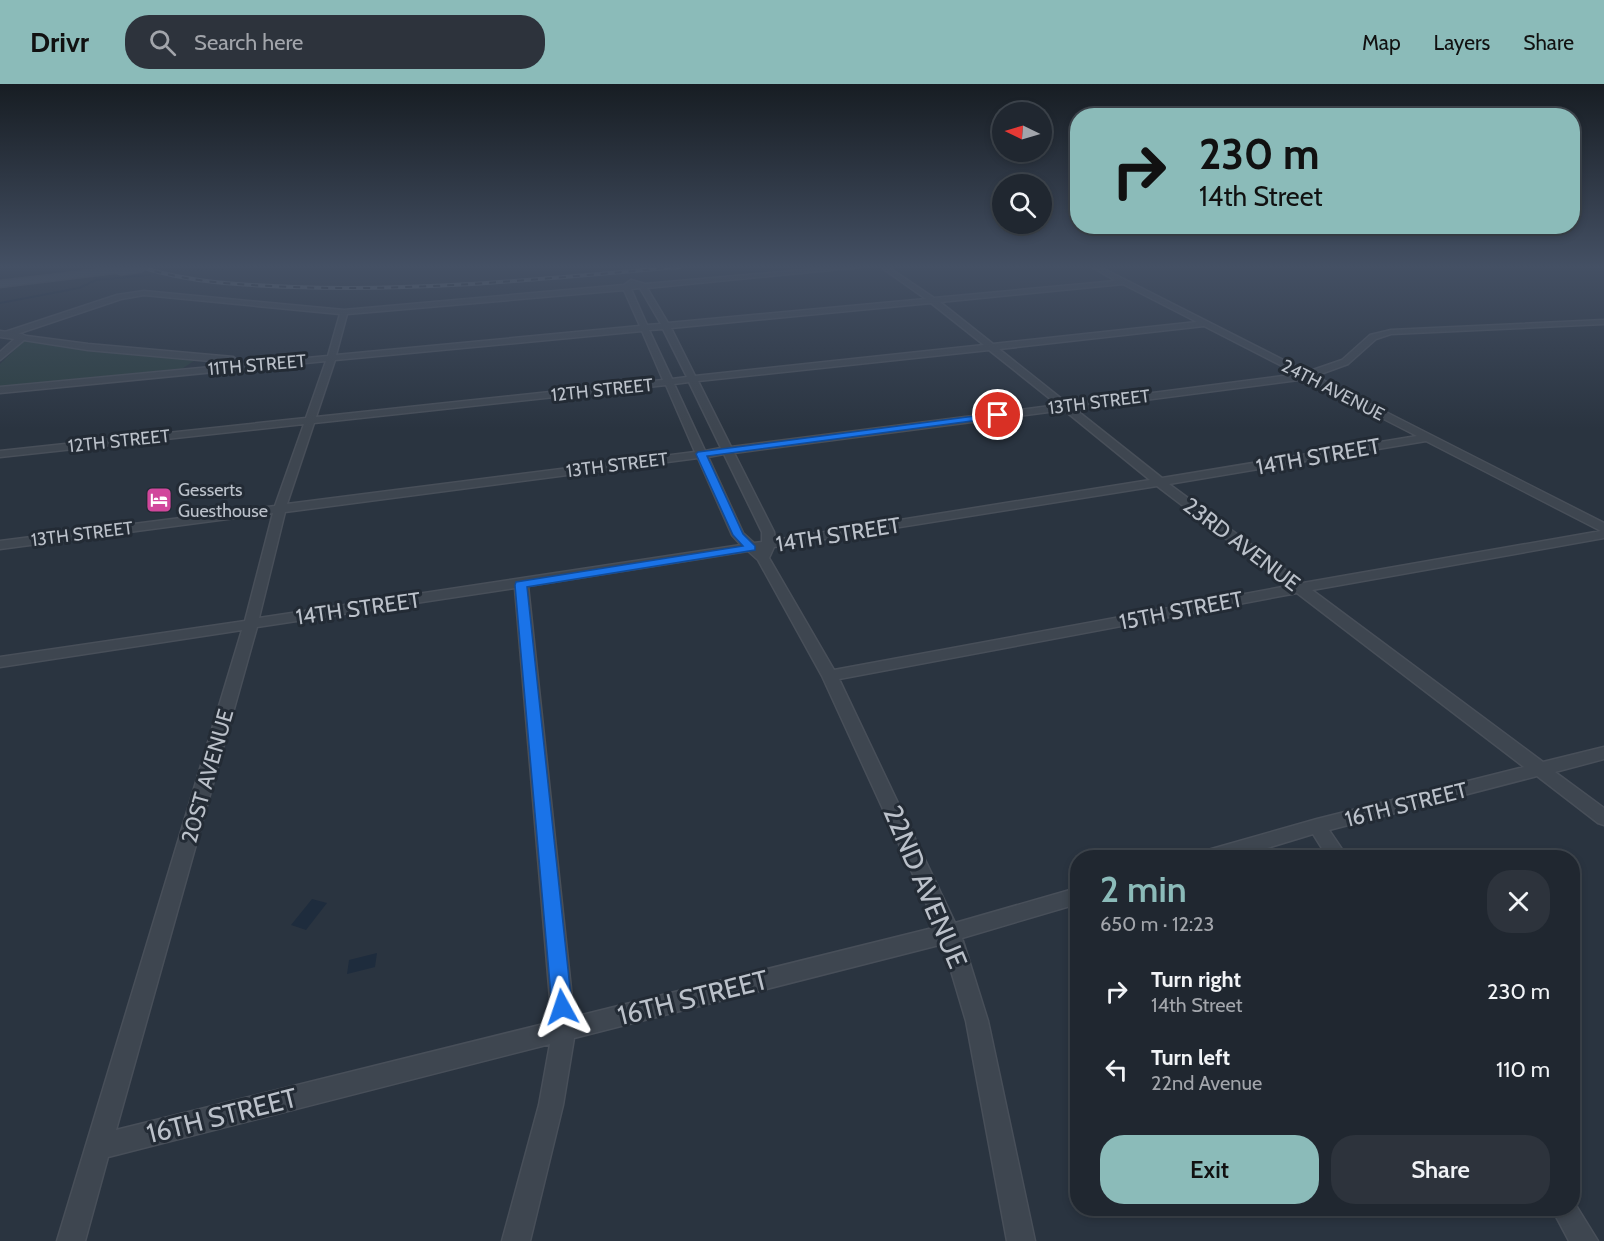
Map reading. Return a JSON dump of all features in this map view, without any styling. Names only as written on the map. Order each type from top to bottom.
[{"type":"street","points":[[4,334],[45,321]]},
{"type":"street","name":"20ST AVENUE","points":[[71,1241],[251,624],[280,508],[331,359],[342,321]]},
{"type":"street","name":"22ND AVENUE","points":[[643,321],[738,535],[761,550],[830,676],[950,933],[977,1021],[1021,1241]]},
{"type":"street","name":"22ND AVENUE","points":[[663,321],[768,532],[761,550]]},
{"type":"street","name":"11TH STREET","points":[[0,390],[722,321]]},
{"type":"street","name":"23RD AVENUE","points":[[958,321],[1161,483],[1604,818]]},
{"type":"street","name":"24TH AVENUE","points":[[1197,321],[1604,528]]},
{"type":"street","name":"13TH STREET","points":[[0,545],[1306,376],[1345,362],[1373,337],[1391,332],[1604,321]]},
{"type":"street","name":"12TH STREET","points":[[0,454],[1203,324]]},
{"type":"street","points":[[4,334],[88,347],[272,363]]},
{"type":"street","points":[[0,357],[22,336]]},
{"type":"street","points":[[205,370],[216,363],[217,359]]},
{"type":"street","name":"14TH STREET","points":[[0,662],[761,550],[1426,438]]},
{"type":"street","name":"15TH STREET","points":[[830,676],[1604,534]]},
{"type":"street","points":[[516,1241],[551,1106],[564,1030],[521,585]]},
{"type":"street","name":"16TH STREET","points":[[1235,850],[1317,826],[1604,753]]},
{"type":"street","points":[[1317,826],[1333,850]]},
{"type":"street","name":"16TH STREET","points":[[98,1147],[950,933],[1070,898]]},
{"type":"street","points":[[1569,1216],[1584,1241]]},
{"type":"shaded area","points":[[25,340],[195,360],[179,371],[0,388],[0,364]]},
{"type":"water","points":[[312,899],[327,903],[306,930],[291,925]]},
{"type":"water","points":[[377,953],[375,967],[347,974],[349,960]]},
{"type":"place","name":"Gesserts Guesthouse","points":[[159,500]]},
{"type":"route","points":[[562,1007],[521,585],[751,548],[738,535],[701,454],[998,415]]}]
